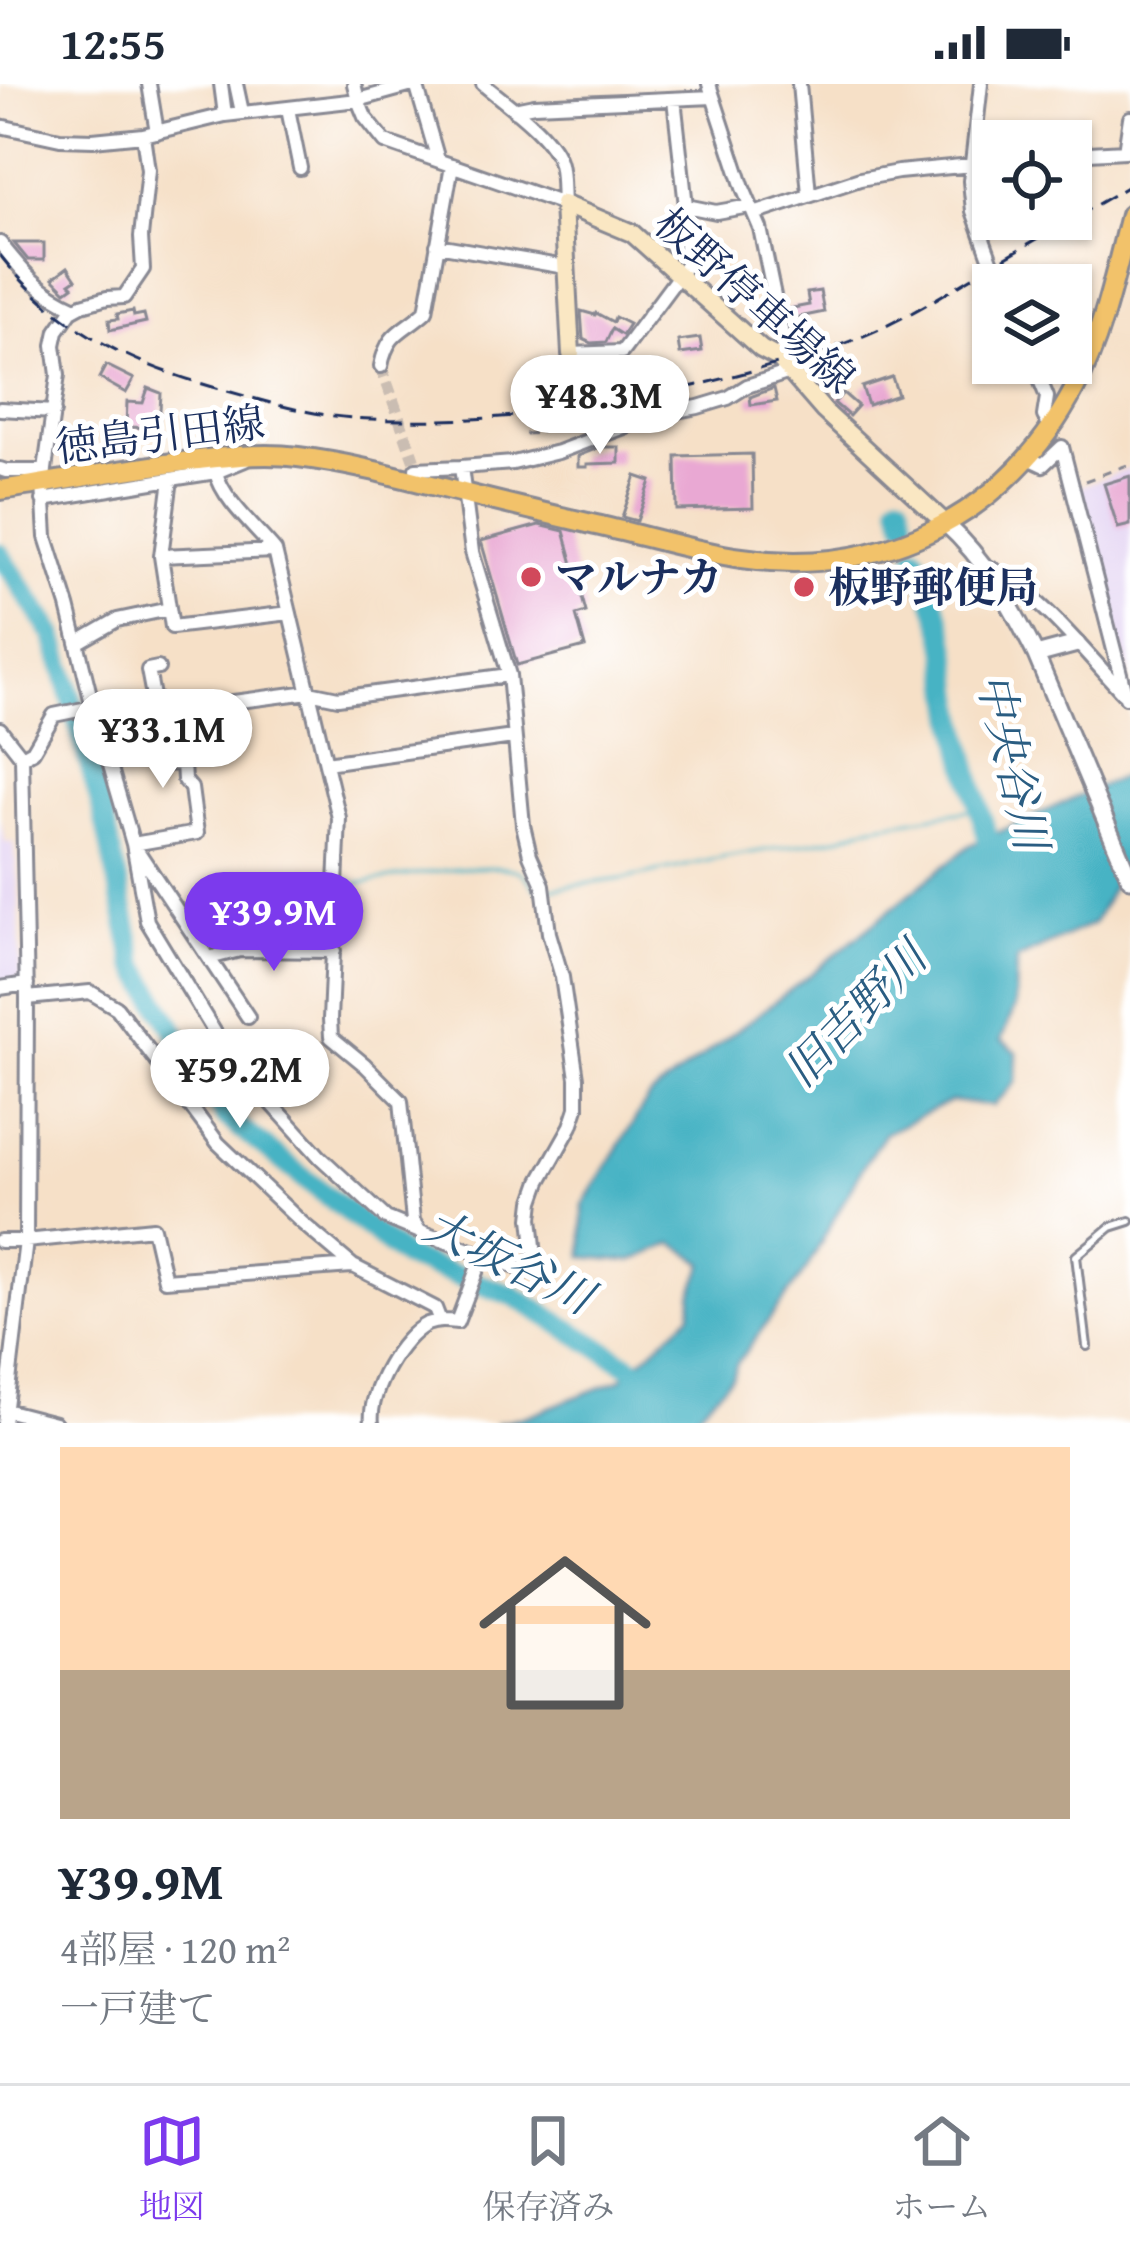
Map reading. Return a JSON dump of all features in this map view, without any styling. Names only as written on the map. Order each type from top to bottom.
[{"type":"main road","points":[[562,204],[572,354]]},
{"type":"main road","name":"板野停車場線","points":[[562,204],[632,233],[784,365],[824,411],[945,523]]},
{"type":"main road","name":"徳島引田線","points":[[0,490],[172,463],[291,456],[385,472],[743,559],[828,561],[872,555],[977,505],[1028,458],[1052,428],[1094,344],[1130,215]]},
{"type":"street","points":[[149,84],[143,269],[124,297],[76,308],[57,331],[58,376],[44,485],[46,537],[133,844],[147,921],[229,1056],[320,1157],[386,1218],[480,1260],[527,1271],[536,1265],[533,1202],[578,1108],[577,1078],[562,977],[543,888],[523,825],[509,675],[472,552],[460,467]]},
{"type":"street","points":[[221,84],[225,115]]},
{"type":"street","points":[[236,84],[242,112]]},
{"type":"street","points":[[354,84],[365,116],[385,142],[562,204],[560,164],[554,151],[483,84]]},
{"type":"street","points":[[0,126],[60,140],[93,140],[150,133],[242,112],[358,100],[416,84],[445,162],[436,245],[426,311],[386,345],[381,365]]},
{"type":"street","points":[[562,84],[568,104]]},
{"type":"street","points":[[799,84],[808,194]]},
{"type":"street","points":[[981,84],[971,166],[973,211],[992,264]]},
{"type":"street","points":[[385,472],[415,465],[513,464],[558,452],[656,415],[728,398],[784,365],[765,248],[711,91],[674,99],[534,105],[515,111]]},
{"type":"street","points":[[572,354],[622,352],[686,266],[686,206],[674,99]]},
{"type":"street","points":[[288,109],[299,168]]},
{"type":"street","points":[[1092,153],[1127,152],[1130,118]]},
{"type":"street","points":[[686,206],[716,212],[752,210],[898,172],[971,166]]},
{"type":"street","points":[[0,243],[33,284],[76,308]]},
{"type":"street","points":[[436,245],[565,267]]},
{"type":"street","points":[[1042,384],[1047,397],[1044,416],[1052,428]]},
{"type":"street","points":[[0,409],[54,412]]},
{"type":"street","points":[[1028,458],[1043,465],[1062,447],[1128,700]]},
{"type":"street","points":[[0,469],[44,485],[216,472],[257,455]]},
{"type":"street","points":[[216,472],[225,496],[275,551],[338,818],[332,1037],[400,1101],[413,1222],[420,1232]]},
{"type":"street","points":[[171,478],[161,556],[172,628],[290,613]]},
{"type":"street","points":[[945,523],[984,565],[1018,620],[1130,879]]},
{"type":"street","points":[[161,556],[275,551]]},
{"type":"street","points":[[984,565],[1005,575],[1128,700]]},
{"type":"street","points":[[77,643],[117,620],[169,609]]},
{"type":"street","points":[[1036,656],[1077,644]]},
{"type":"street","points":[[133,844],[197,832],[183,763],[165,764],[155,730],[148,670],[158,668]]},
{"type":"street","points":[[156,712],[309,692],[338,698],[509,675]]},
{"type":"street","points":[[22,757],[33,752],[54,715],[91,707]]},
{"type":"street","points":[[0,729],[22,757],[27,991],[26,1241],[4,1416],[55,1423]]},
{"type":"street","points":[[103,743],[155,730]]},
{"type":"street","points":[[326,763],[513,737]]},
{"type":"street","points":[[133,844],[248,1017]]},
{"type":"street","points":[[236,951],[228,906],[336,890]]},
{"type":"street","points":[[209,958],[236,951],[334,951]]},
{"type":"street","points":[[0,988],[90,992],[117,1008],[218,1143],[353,1266],[435,1308],[440,1321]]},
{"type":"street","points":[[0,1240],[153,1228],[166,1280],[353,1266]]},
{"type":"street","points":[[372,1423],[374,1392],[397,1354],[424,1325],[457,1322],[480,1260]]},
{"type":"lane","points":[[1087,1346],[1076,1256],[1111,1227],[1130,1221]]},
{"type":"path","points":[[525,434],[544,433],[539,408],[538,390],[524,391],[524,394],[535,393],[576,389],[572,354]]},
{"type":"path","points":[[522,410],[539,408]]},
{"type":"path","points":[[1072,485],[1130,464]]},
{"type":"shaded area","points":[[1130,468],[1130,678],[1077,488]]},
{"type":"shaded area","points":[[0,817],[5,843],[14,842],[20,979],[0,982]]},
{"type":"water","name":"旧吉野川","points":[[1130,773],[1130,870],[1116,879],[1094,923],[1016,960],[1015,1007],[1001,1040],[1017,1052],[1016,1082],[993,1106],[951,1101],[884,1134],[806,1270],[732,1376],[688,1423],[495,1423],[527,1416],[620,1380],[691,1314],[692,1295],[704,1263],[674,1243],[633,1261],[583,1257],[583,1205],[649,1097],[970,845]]},
{"type":"building","points":[[14,243],[44,243],[44,260],[28,260]]},
{"type":"building","points":[[68,267],[76,279],[66,291],[53,278]]},
{"type":"building","points":[[820,291],[824,312],[790,319],[788,309],[809,305],[807,293]]},
{"type":"building","points":[[133,311],[134,316],[144,314],[146,322],[110,330],[109,320]]},
{"type":"building","points":[[581,311],[629,324],[622,335],[612,329],[606,342],[591,343],[583,339]]},
{"type":"building","points":[[700,338],[702,351],[680,354],[678,341]]},
{"type":"building","points":[[845,359],[849,373],[823,380],[819,366]]},
{"type":"building","points":[[106,365],[134,379],[126,393],[99,378]]},
{"type":"building","points":[[595,373],[595,386],[543,389],[542,376]]},
{"type":"building","points":[[892,377],[898,395],[868,405],[862,387]]},
{"type":"building","points":[[148,388],[161,393],[159,428],[126,427],[127,402],[143,403]]},
{"type":"building","points":[[774,388],[777,401],[751,405],[750,397]]},
{"type":"building","points":[[843,393],[858,406],[849,416],[834,403]]},
{"type":"building","points":[[600,447],[619,447],[619,463],[578,467],[578,456]]},
{"type":"building","points":[[752,454],[753,508],[677,510],[676,456]]},
{"type":"building","points":[[636,476],[651,481],[637,521],[622,517]]},
{"type":"building","points":[[1130,476],[1130,525],[1118,528],[1104,484]]},
{"type":"building","name":"マルナカ","points":[[539,525],[564,531],[586,612],[576,615],[585,647],[517,665],[481,541]]},
{"type":"waterway","name":"中央谷川","points":[[900,502],[905,521]]},
{"type":"waterway","name":"大坂谷川","points":[[0,554],[54,636],[103,813],[135,963],[225,1116],[406,1258],[514,1296],[656,1382]]},
{"type":"waterway","name":"中央谷川","points":[[916,556],[945,635],[961,736],[995,863]]},
{"type":"waterway","points":[[548,889],[629,878],[981,808]]},
{"type":"waterway","points":[[348,879],[355,884],[504,868],[521,873],[538,890]]},
{"type":"tunnel","points":[[381,366],[414,460]]},
{"type":"railway","points":[[0,255],[72,324],[127,355],[188,379],[336,416],[503,417],[651,396],[847,342],[910,314],[1130,185]]},
{"type":"place","name":"マルナカ","points":[[531,577]]},
{"type":"place","name":"板野郵便局","points":[[804,587]]}]
